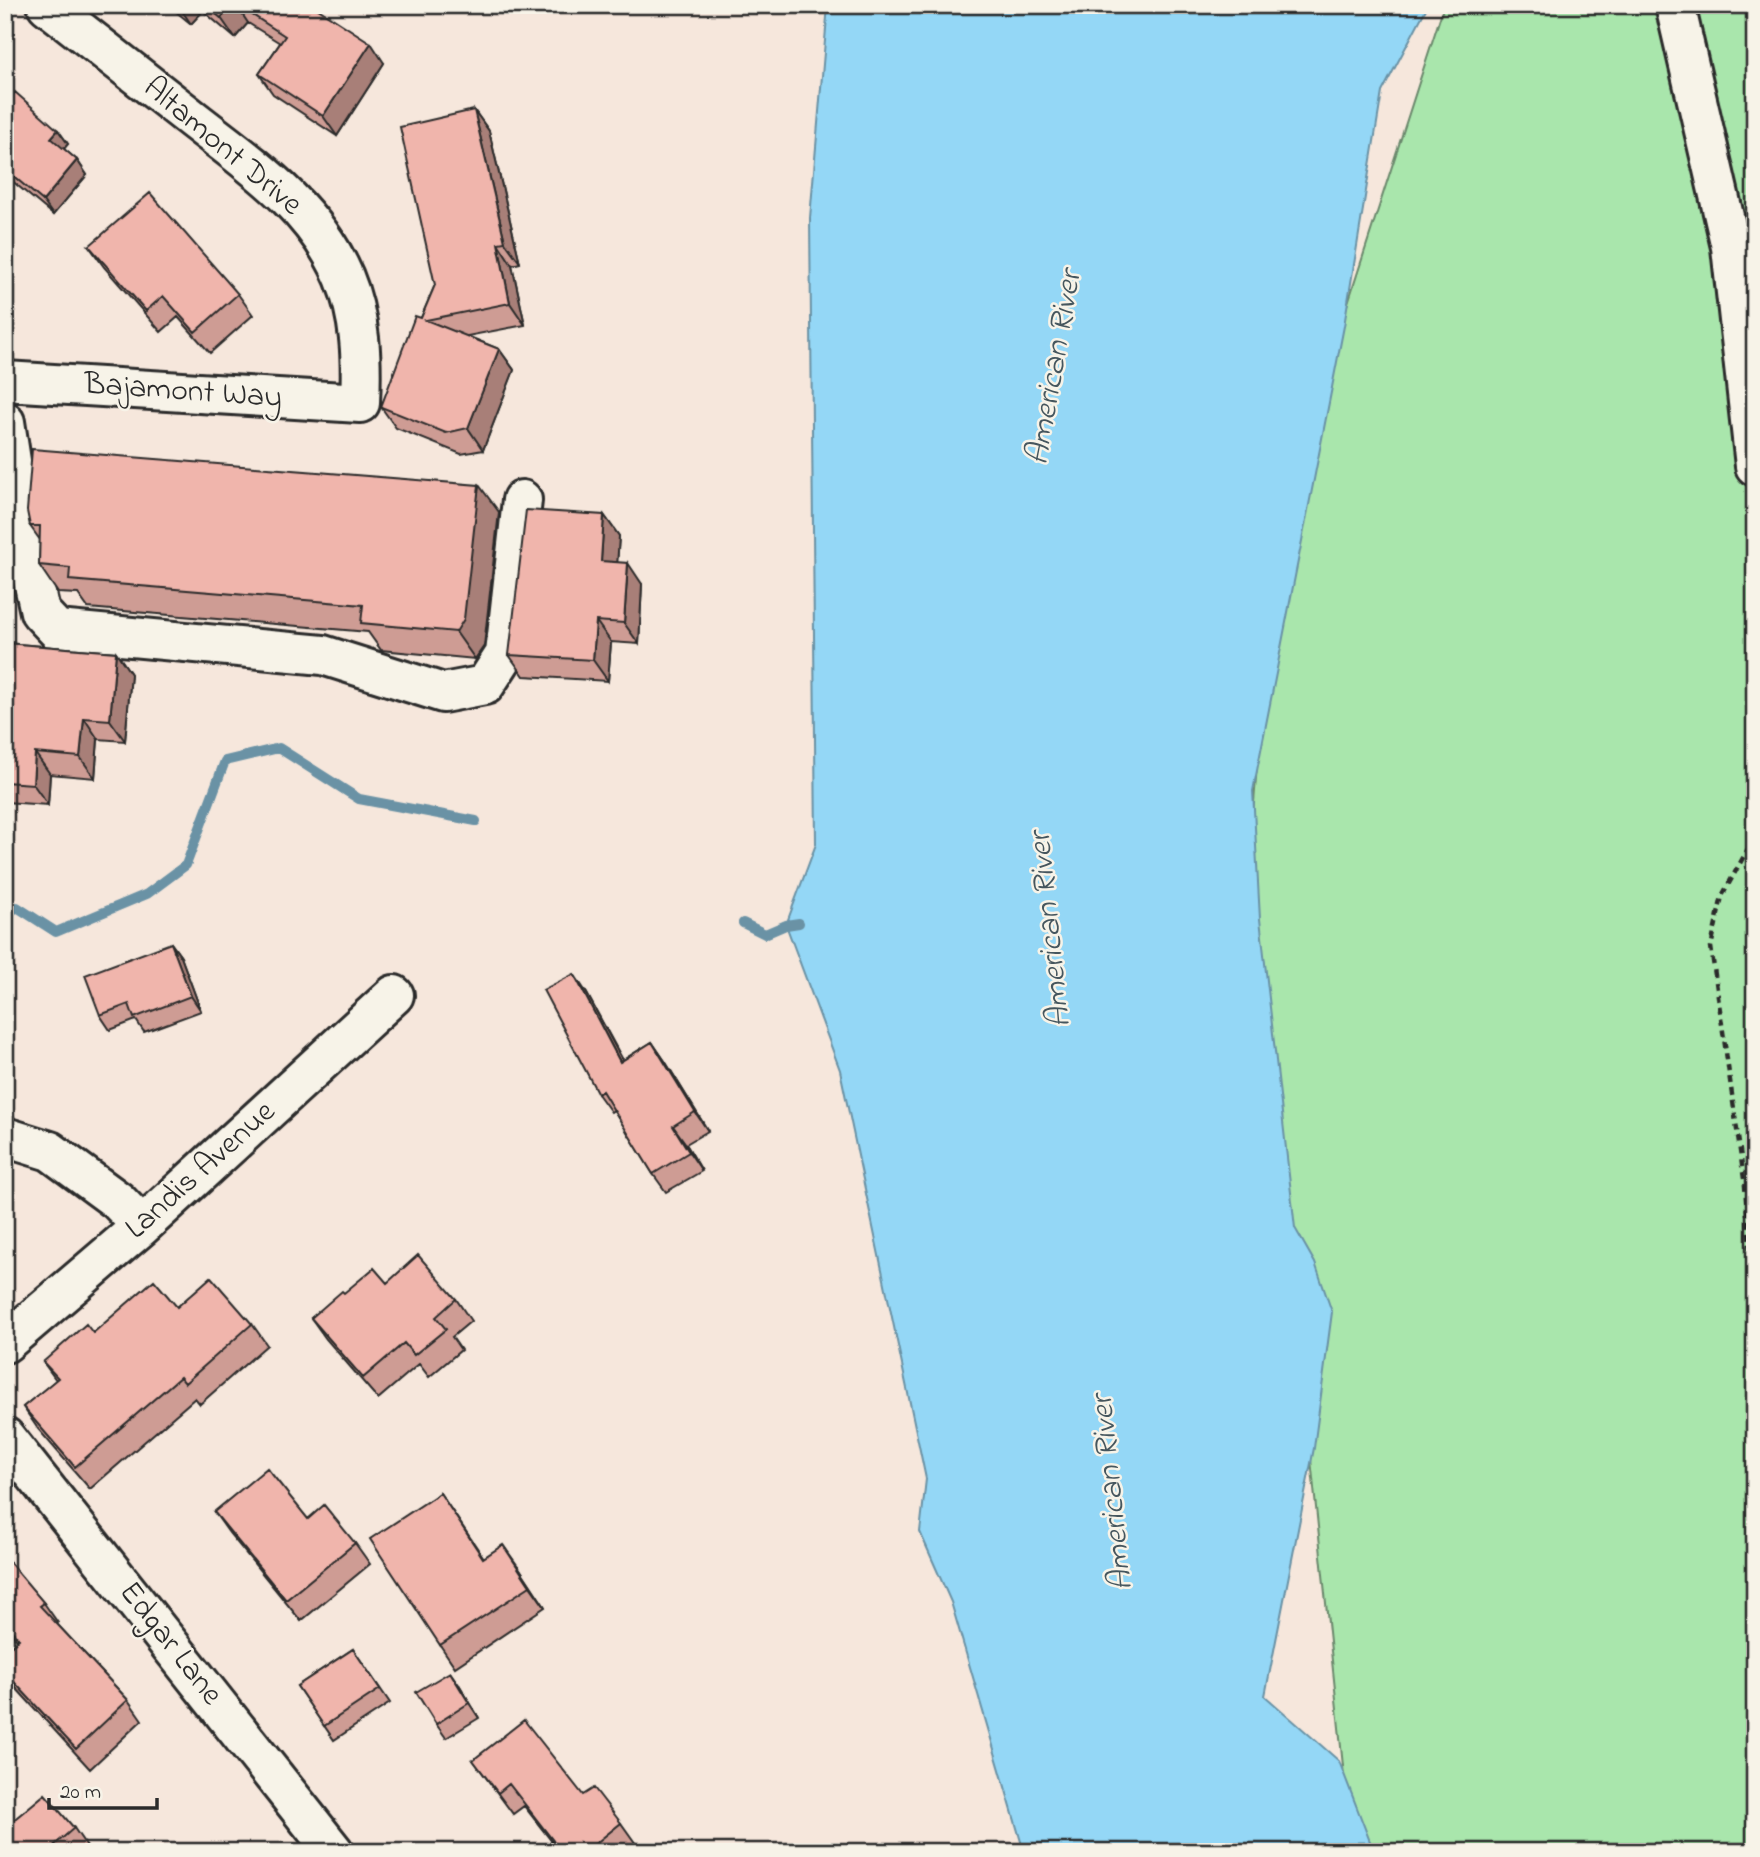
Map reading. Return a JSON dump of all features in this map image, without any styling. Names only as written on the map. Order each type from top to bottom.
[{"type":"street","name":"Altamont Drive","points":[[47,5],[285,192],[318,231],[343,276],[352,301],[362,351],[360,403]]},
{"type":"street","points":[[1675,5],[1731,247],[1755,466]]},
{"type":"street","name":"Bajamont Way","points":[[5,381],[360,403]]},
{"type":"street","points":[[5,422],[21,526],[40,612],[57,630],[323,655],[443,693],[485,685],[506,654],[522,500]]},
{"type":"street","name":"Landis Avenue","points":[[5,1343],[142,1226],[394,995]]},
{"type":"street","points":[[5,1138],[50,1151],[118,1201],[142,1226]]},
{"type":"street","name":"Edgar Lane","points":[[5,1437],[334,1852]]},
{"type":"path","points":[[1755,836],[1722,896],[1711,947],[1745,1186],[1755,1322]]},
{"type":"green space","points":[[1444,5],[1755,5],[1755,1852],[1352,1852],[1249,866],[1276,526]]},
{"type":"water","name":"American River","points":[[828,5],[1428,5],[1382,92],[1344,326],[1253,791],[1260,919],[1295,1228],[1315,1263],[1332,1312],[1314,1448],[1265,1696],[1339,1761],[1374,1852],[1024,1852],[951,1602],[920,1532],[926,1479],[840,1070],[786,925],[816,844],[810,218]]},
{"type":"building","points":[[205,5],[232,5],[221,18]]},
{"type":"building","points":[[237,5],[312,5],[371,43],[323,116],[259,74],[285,36]]},
{"type":"building","points":[[15,92],[58,130],[51,138],[77,160],[43,201],[5,169],[5,104]]},
{"type":"building","points":[[474,110],[505,242],[498,243],[510,303],[426,320],[499,349],[468,428],[446,433],[381,407],[415,316],[421,318],[435,285],[400,127]]},
{"type":"building","points":[[150,193],[238,294],[195,332],[163,296],[146,311],[89,246]]},
{"type":"building","points":[[32,449],[479,485],[464,619],[456,632],[361,623],[363,605],[69,580],[70,568],[39,565],[40,526],[30,526],[27,511]]},
{"type":"building","points":[[526,510],[604,515],[601,561],[628,563],[624,623],[596,621],[593,660],[509,655]]},
{"type":"building","points":[[5,643],[116,652],[110,720],[84,718],[80,757],[35,753],[33,784],[5,782]]},
{"type":"building","points":[[171,943],[191,996],[134,1018],[129,1004],[100,1015],[85,975]]},
{"type":"building","points":[[574,974],[620,1062],[652,1042],[695,1112],[673,1126],[689,1152],[653,1174],[602,1091],[598,1094],[543,990]]},
{"type":"building","points":[[418,1255],[456,1299],[436,1317],[446,1329],[414,1355],[404,1343],[363,1378],[311,1318],[374,1268],[387,1283]]},
{"type":"building","points":[[211,1277],[252,1324],[185,1383],[180,1377],[75,1467],[23,1407],[58,1378],[43,1362],[86,1324],[93,1333],[154,1280],[177,1307]]},
{"type":"building","points":[[267,1468],[308,1519],[324,1505],[355,1543],[286,1600],[214,1512]]},
{"type":"building","points":[[440,1493],[483,1558],[503,1545],[530,1586],[440,1645],[370,1539]]},
{"type":"building","points":[[6,1558],[44,1603],[40,1606],[128,1700],[76,1749],[5,1672],[5,1651],[19,1639],[5,1623]]},
{"type":"building","points":[[353,1649],[380,1689],[324,1726],[297,1686]]},
{"type":"building","points":[[450,1672],[469,1703],[436,1724],[416,1692]]},
{"type":"building","points":[[524,1720],[583,1795],[594,1788],[621,1823],[585,1852],[562,1852],[509,1784],[498,1793],[473,1760]]},
{"type":"building","points":[[45,1794],[74,1828],[49,1850],[50,1852],[5,1852],[5,1827]]},
{"type":"waterway","points":[[5,915],[17,907],[56,932],[147,894],[186,865],[225,761],[279,748],[359,799],[476,821]]},
{"type":"waterway","points":[[743,923],[765,934],[799,923]]}]
